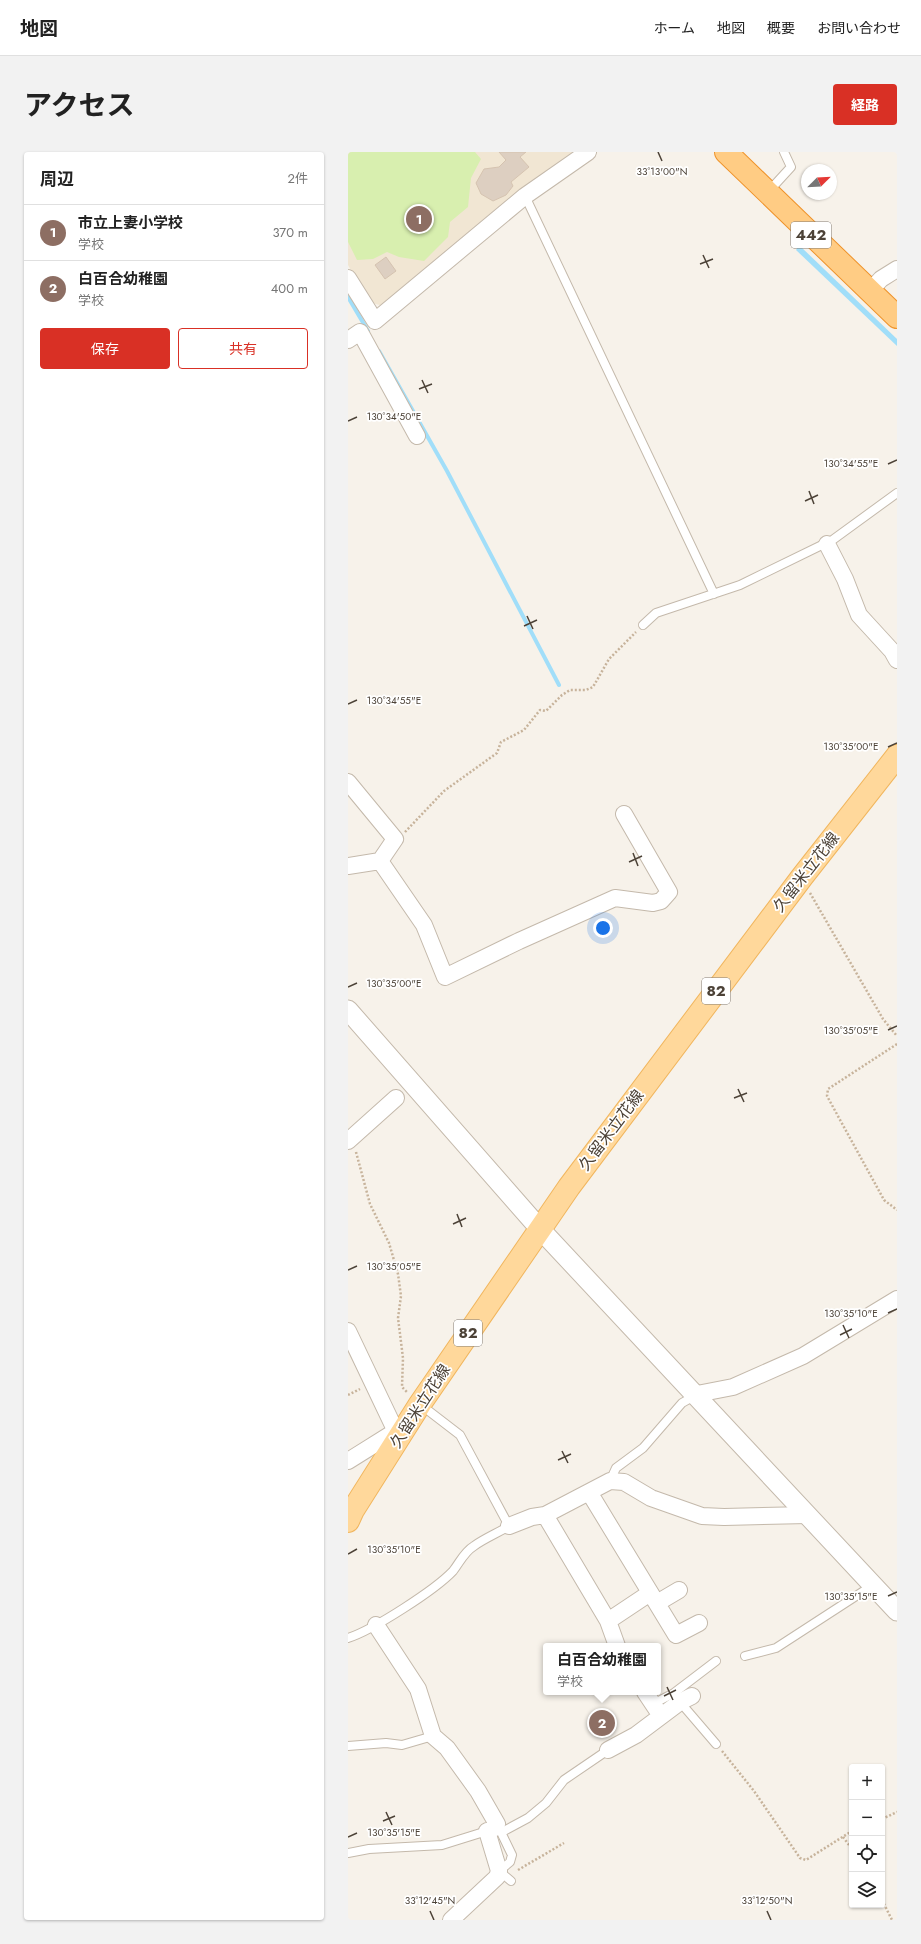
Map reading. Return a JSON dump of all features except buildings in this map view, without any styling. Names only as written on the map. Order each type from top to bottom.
[{"type":"highway","name":"442","points":[[726,152],[897,317]]},
{"type":"main road","name":"久留米立花線","points":[[348,1521],[397,1435],[420,1404],[568,1187],[802,877],[897,756]]},
{"type":"street","points":[[348,278],[374,321],[451,259],[524,196],[588,152]]},
{"type":"street","points":[[870,291],[882,279],[897,269]]},
{"type":"street","points":[[348,340],[360,332],[416,436]]},
{"type":"street","points":[[827,544],[845,579],[859,616],[892,651],[897,660]]},
{"type":"street","points":[[348,782],[395,839],[380,861],[348,866]]},
{"type":"street","points":[[380,861],[424,925],[445,977],[519,941],[615,898],[653,903],[661,901],[676,893],[624,814]]},
{"type":"street","points":[[348,1010],[540,1229],[697,1394],[897,1611]]},
{"type":"street","points":[[350,1140],[396,1098]]},
{"type":"street","points":[[697,1394],[733,1387],[803,1356],[897,1299]]},
{"type":"street","points":[[348,1331],[397,1435],[348,1461]]},
{"type":"street","points":[[509,1526],[532,1517],[545,1515],[610,1481],[624,1482],[651,1498],[702,1516],[724,1517],[808,1514]]},
{"type":"street","points":[[589,1492],[676,1635],[699,1623]]},
{"type":"street","points":[[545,1515],[608,1621],[616,1643]]},
{"type":"street","points":[[608,1621],[654,1598],[679,1590]]},
{"type":"street","points":[[376,1625],[418,1689],[433,1736],[447,1748],[478,1791],[495,1829],[505,1876],[497,1877],[451,1920]]},
{"type":"street","points":[[608,1750],[636,1735],[653,1704],[686,1699]]},
{"type":"lane","points":[[767,193],[791,167],[784,152]]},
{"type":"lane","points":[[524,196],[714,594]]},
{"type":"lane","points":[[644,625],[656,613],[740,585],[824,544],[827,544],[897,493]]},
{"type":"lane","points":[[610,1481],[616,1468],[643,1448],[682,1403],[697,1394]]},
{"type":"lane","points":[[348,1638],[376,1625],[428,1590],[453,1571],[462,1556],[474,1546],[509,1526],[460,1435],[420,1404]]},
{"type":"lane","points":[[745,1656],[776,1648],[873,1585]]},
{"type":"lane","points":[[653,1704],[674,1693],[716,1661]]},
{"type":"lane","points":[[686,1699],[716,1744]]},
{"type":"lane","points":[[348,1746],[386,1743],[402,1745],[433,1736]]},
{"type":"lane","points":[[348,1853],[369,1849],[442,1844],[528,1818],[546,1803],[564,1780],[608,1750]]},
{"type":"path","points":[[395,839],[403,835],[444,791],[497,753],[501,742],[524,730],[540,710],[546,711],[562,695],[570,690],[586,690],[593,687],[609,659],[644,625]]},
{"type":"path","points":[[802,877],[819,910],[883,1019],[897,1036]]},
{"type":"path","points":[[897,1044],[828,1089],[827,1096],[884,1200],[897,1210]]},
{"type":"path","points":[[350,1140],[359,1160],[370,1204],[389,1243],[398,1274],[401,1296],[398,1318],[403,1358],[402,1388],[420,1404]]},
{"type":"path","points":[[716,1744],[754,1791],[800,1858],[806,1860],[849,1833]]},
{"type":"path","points":[[885,1818],[897,1812]]},
{"type":"path","points":[[843,1837],[849,1846]]},
{"type":"path","points":[[505,1876],[564,1843]]},
{"type":"path","points":[[885,1906],[892,1920]]},
{"type":"shaded area","points":[[348,152],[576,152],[383,306],[369,302],[348,265]]},
{"type":"green space","points":[[348,152],[475,152],[481,159],[471,178],[468,207],[450,222],[448,237],[424,261],[399,257],[387,252],[373,259],[357,260],[348,242]]},
{"type":"water","points":[[799,245],[897,339],[897,346],[796,250]]},
{"type":"waterway","points":[[348,297],[368,331]]},
{"type":"waterway","points":[[379,351],[447,471],[559,685]]},
{"type":"place","name":"市立上妻小学校","points":[[419,219]]},
{"type":"place","name":"白百合幼稚園","points":[[602,1723]]}]
